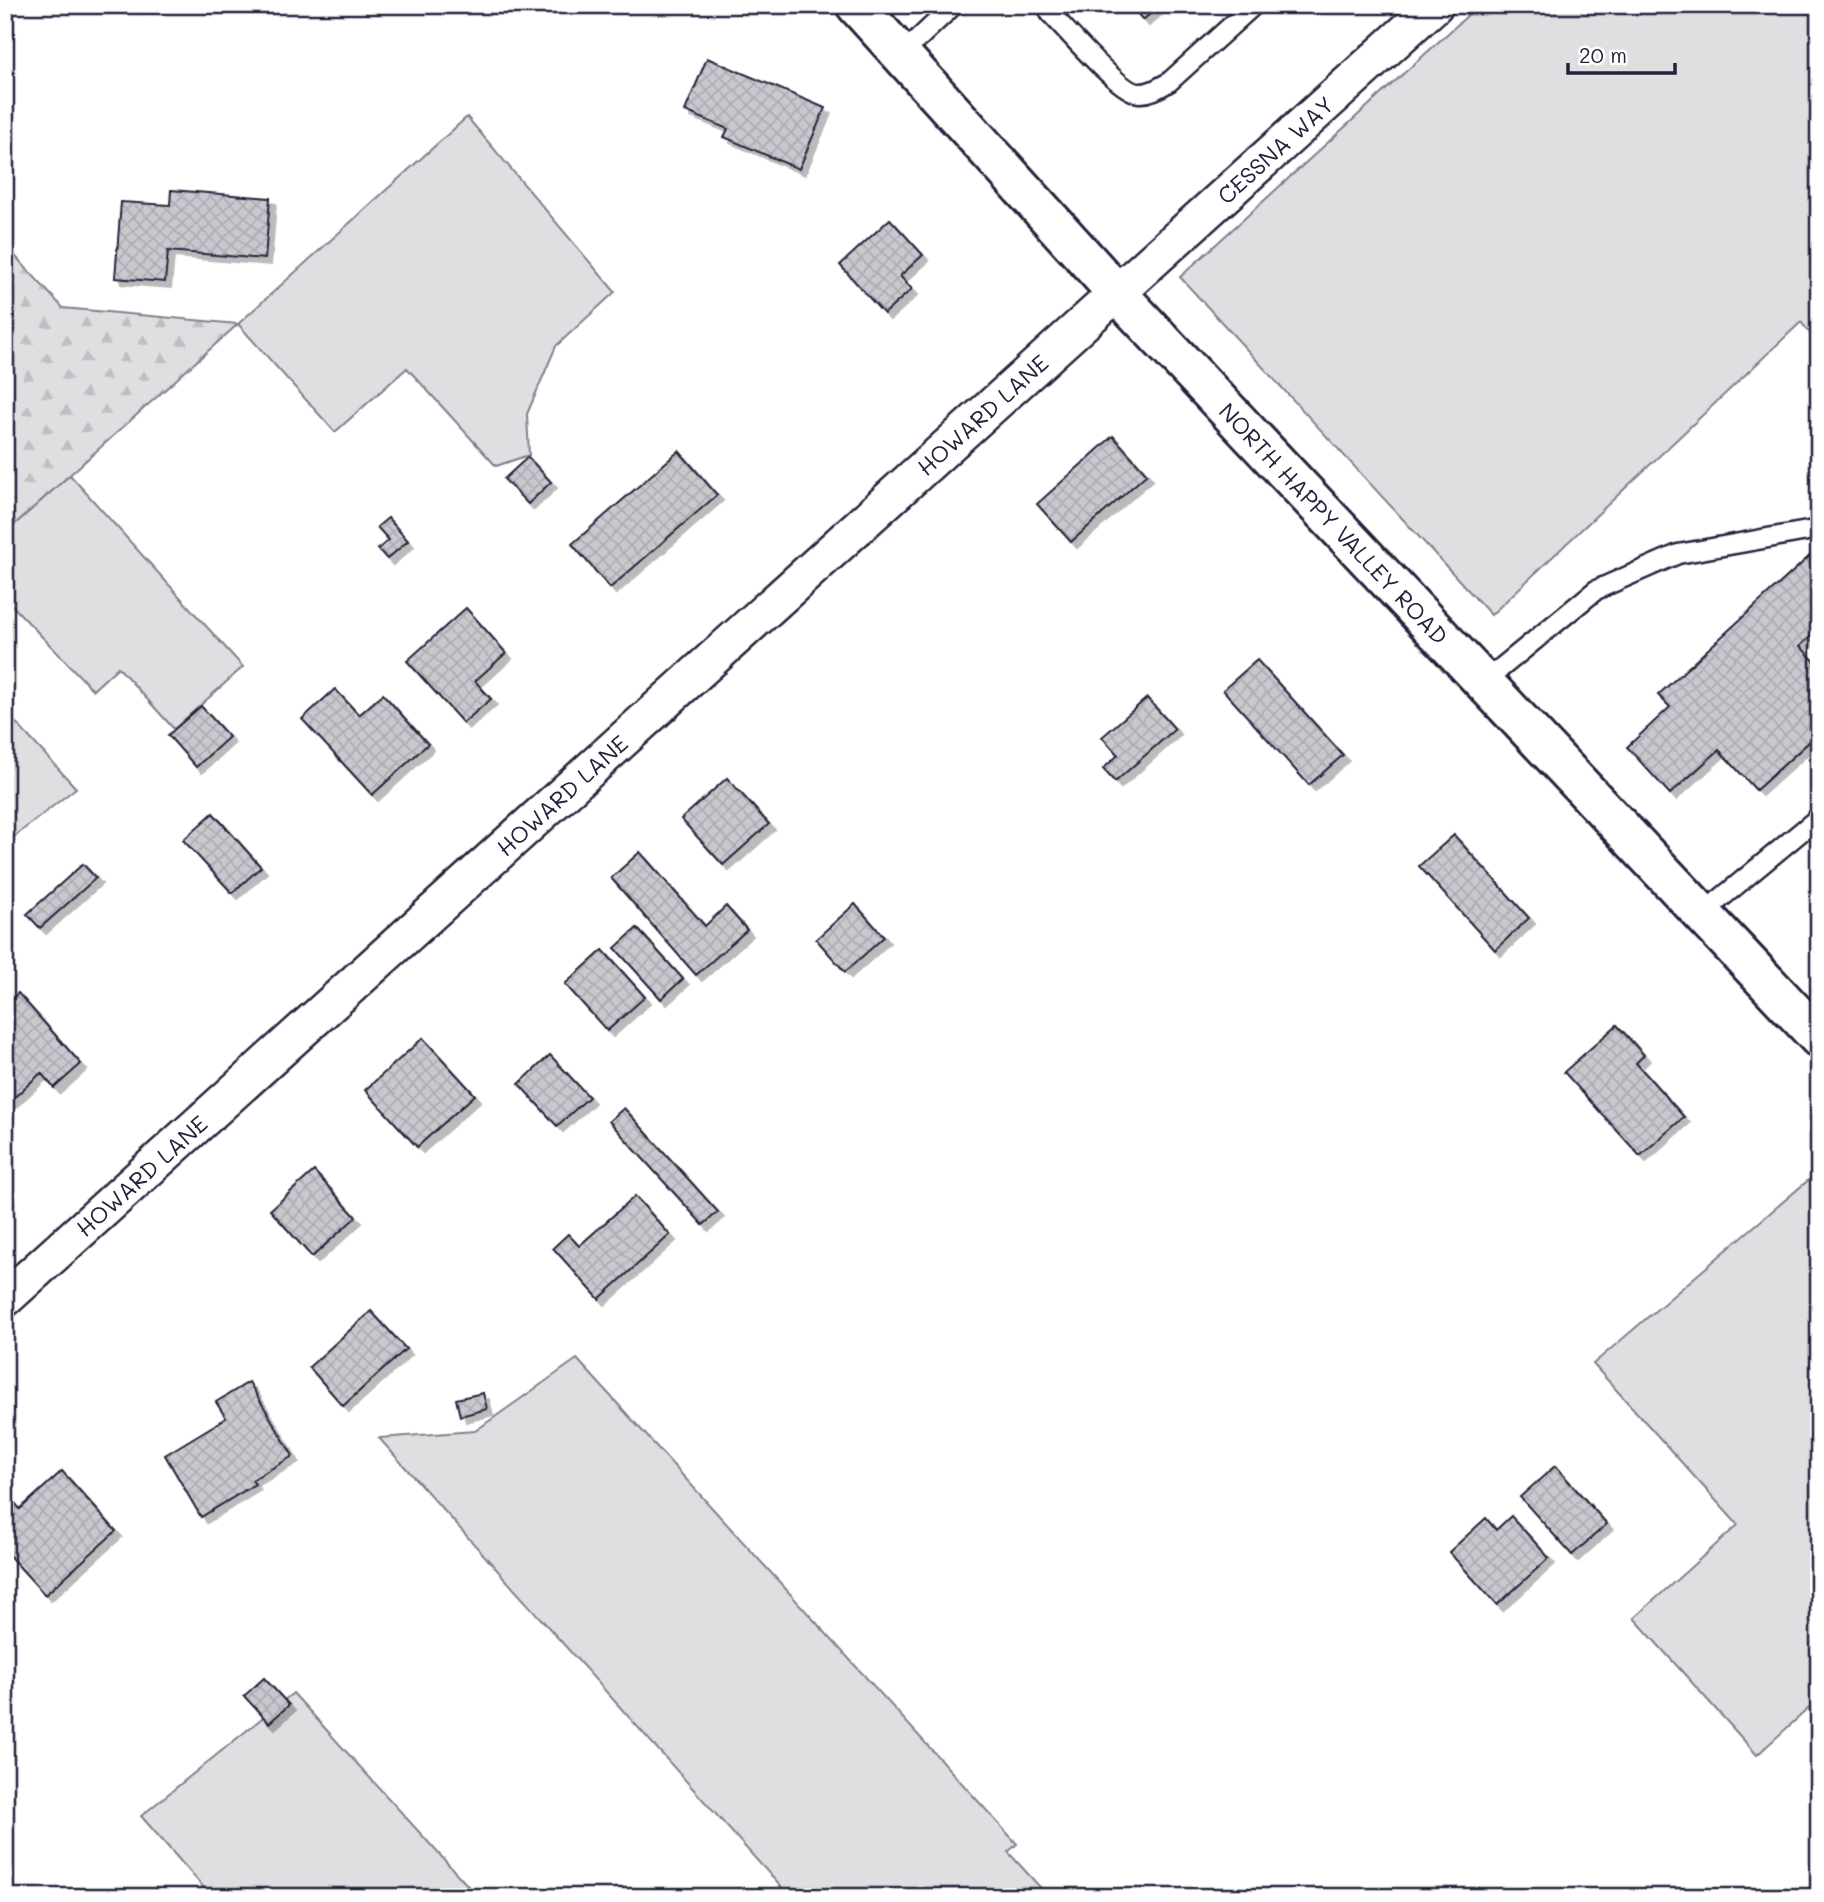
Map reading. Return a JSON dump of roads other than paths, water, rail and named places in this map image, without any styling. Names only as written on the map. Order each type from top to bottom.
[{"type":"main road","name":"NORTH HAPPY VALLEY ROAD","points":[[856,5],[1116,292],[1819,1038]]},
{"type":"street","name":"CESSNA WAY","points":[[1116,292],[1420,10]]},
{"type":"street","name":"HOWARD LANE","points":[[5,1298],[1116,292]]},
{"type":"lane","points":[[901,55],[954,5]]},
{"type":"lane","points":[[1050,13],[1120,85],[1137,93],[1154,90],[1169,82],[1254,5]]},
{"type":"lane","points":[[1485,681],[1596,590],[1678,554],[1819,529]]},
{"type":"lane","points":[[1703,913],[1819,817]]}]
